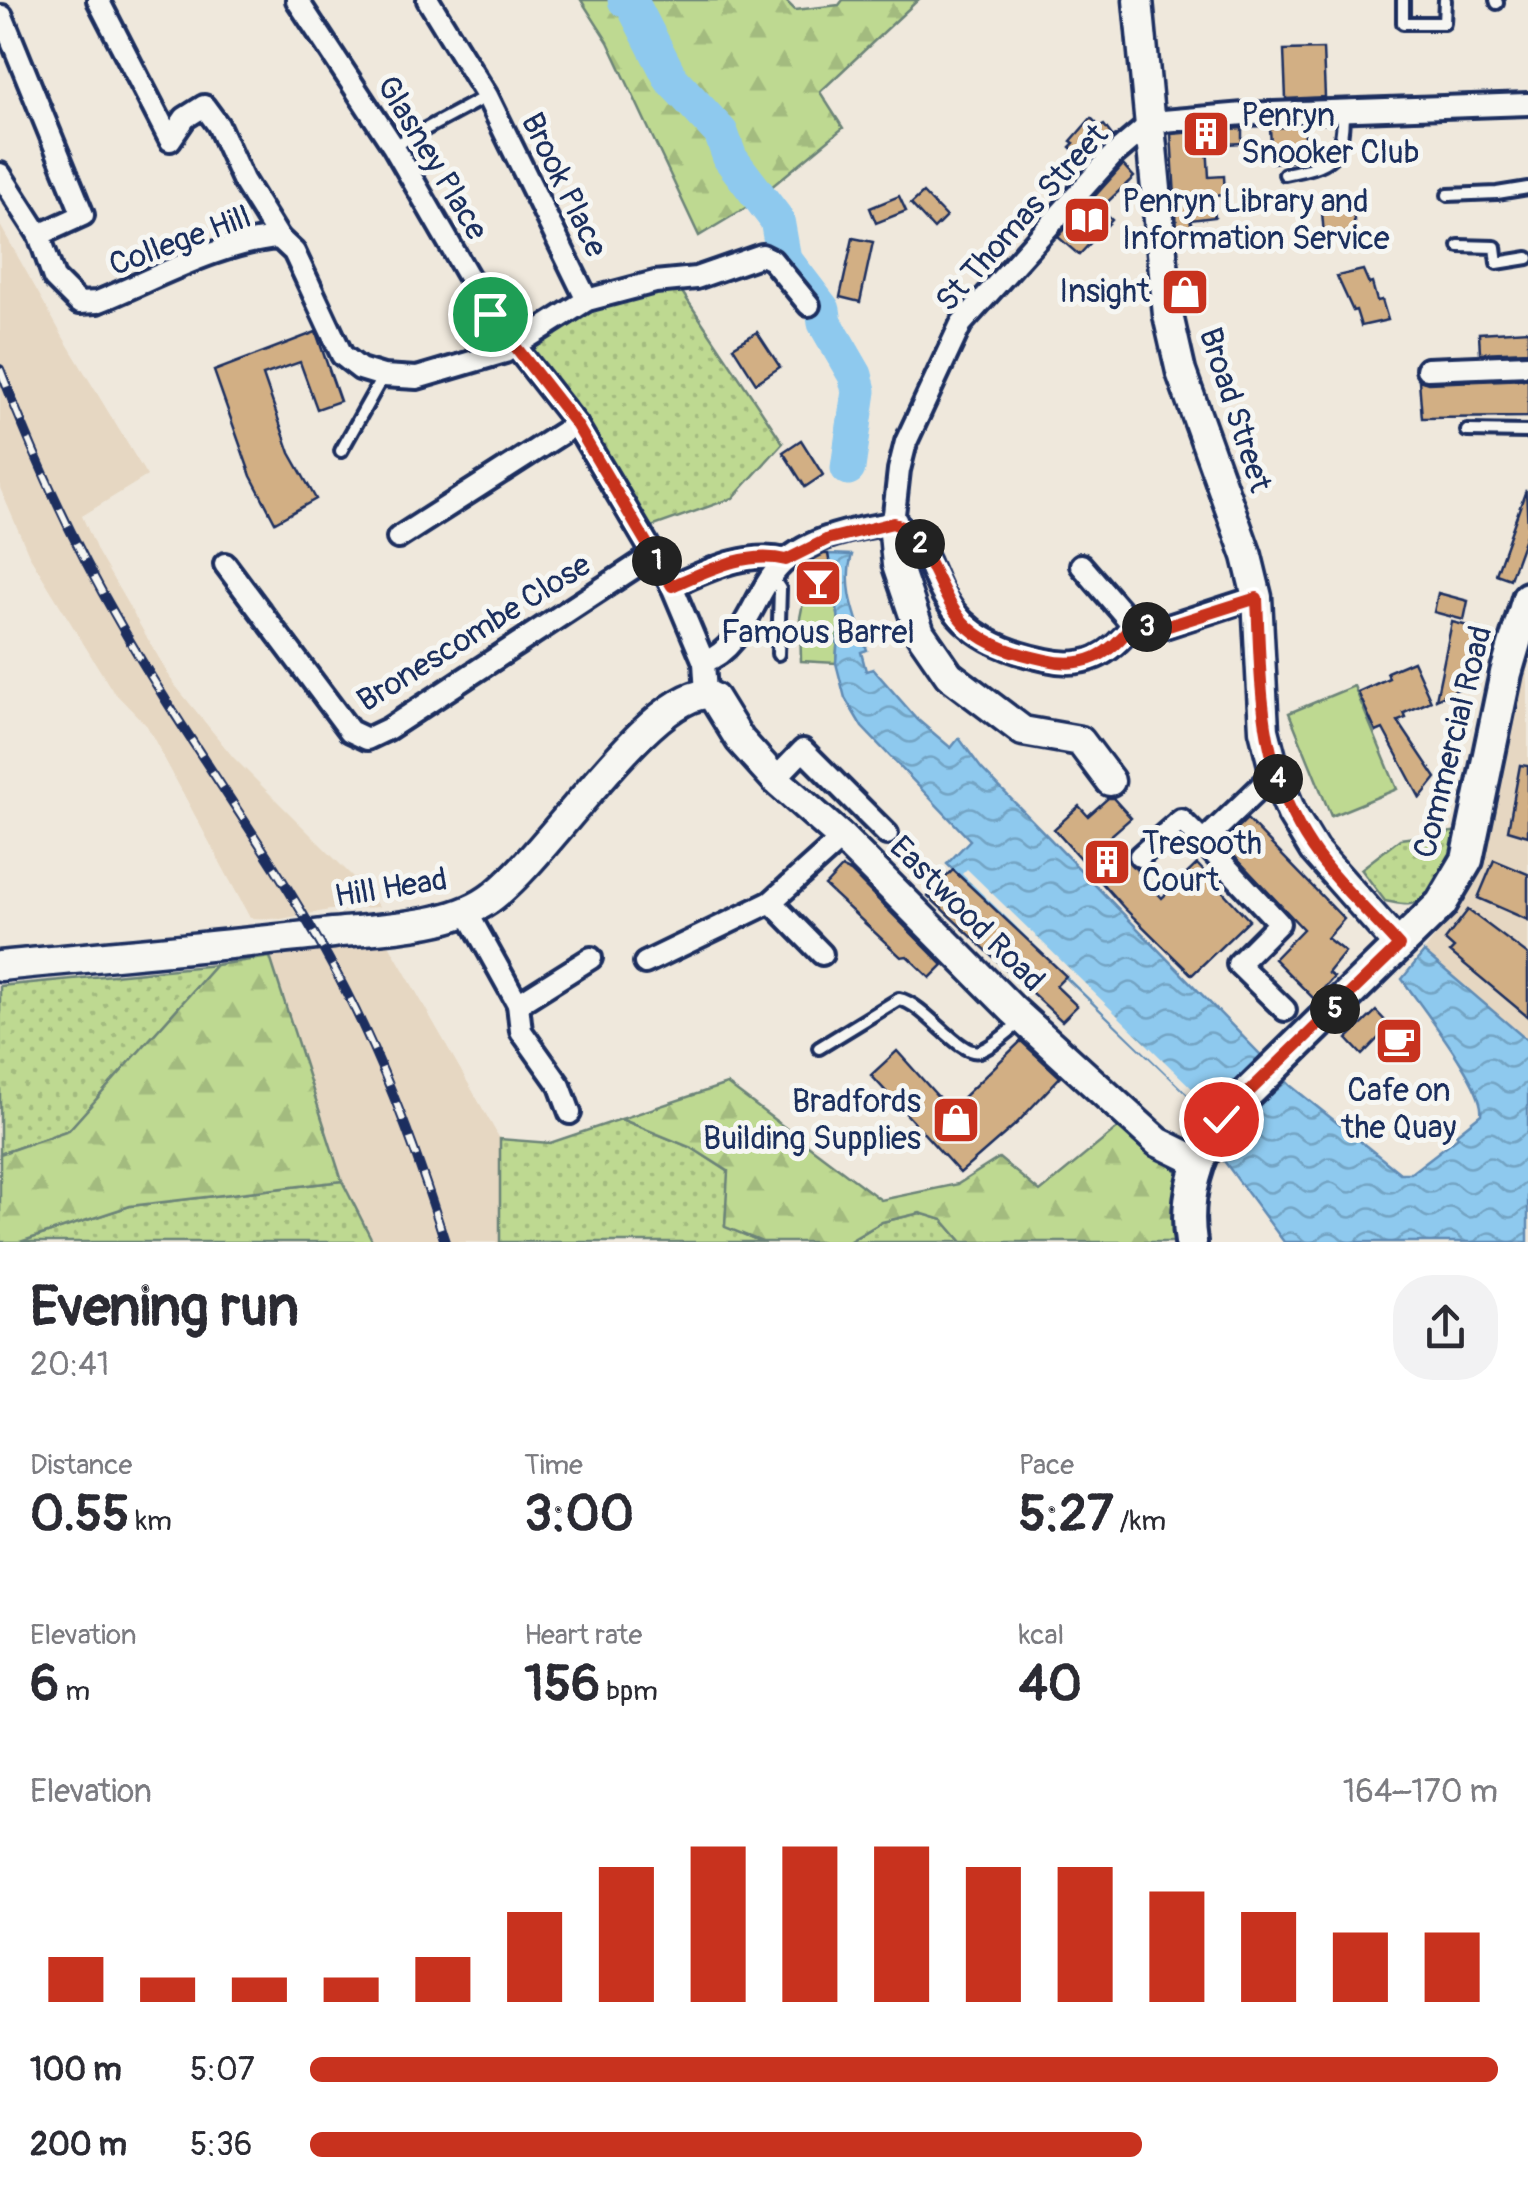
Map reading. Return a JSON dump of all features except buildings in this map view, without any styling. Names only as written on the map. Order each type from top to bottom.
[{"type":"main road","name":"Commercial Road","points":[[1203,1151],[1221,1119],[1441,904],[1467,860],[1506,673],[1528,598]]},
{"type":"main road","points":[[1191,1242],[1190,1205],[1203,1151]]},
{"type":"street","points":[[98,0],[170,140],[184,118],[204,106],[278,238]]},
{"type":"street","name":"Glasney Place","points":[[296,0],[393,146],[490,314],[576,424],[672,586],[704,662],[706,694]]},
{"type":"street","name":"Brook Place","points":[[428,0],[487,96],[587,300]]},
{"type":"street","points":[[1126,0],[1140,37]]},
{"type":"street","points":[[1138,0],[1140,37]]},
{"type":"street","points":[[2,16],[83,216],[39,235]]},
{"type":"street","name":"Broad Street","points":[[1140,37],[1152,122],[1168,314],[1190,402],[1247,556],[1257,598],[1264,730],[1275,773],[1292,814],[1314,850],[1399,946]]},
{"type":"street","points":[[1152,122],[1244,114],[1528,104]]},
{"type":"street","name":"St Thomas Street","points":[[893,523],[898,470],[906,442],[961,324],[1112,156],[1152,122]]},
{"type":"street","name":"College Hill","points":[[0,174],[39,235],[54,278],[79,303],[98,302],[231,247],[278,238],[294,252],[342,356],[360,369],[382,376]]},
{"type":"street","points":[[382,376],[417,378],[515,347],[587,300],[654,282],[696,278],[762,255],[772,260],[810,305]]},
{"type":"street","points":[[1428,369],[1528,364]]},
{"type":"street","points":[[398,538],[576,424]]},
{"type":"street","points":[[893,523],[897,565],[908,600],[924,642],[948,675],[1023,731],[1080,741],[1110,782]]},
{"type":"street","points":[[704,662],[726,647],[786,560],[828,539],[893,523],[914,536],[942,593],[960,618],[995,645],[1018,654],[1074,664],[1102,656],[1132,625]]},
{"type":"street","name":"Bronescombe Close","points":[[225,564],[350,731],[368,739],[653,555]]},
{"type":"street","points":[[672,586],[740,561],[770,556],[786,560]]},
{"type":"street","points":[[1081,565],[1132,625],[1162,628],[1257,598]]},
{"type":"street","name":"Eastwood Road","points":[[706,694],[714,698],[740,740],[774,779],[842,838],[1024,1020],[1158,1142],[1203,1151]]},
{"type":"street","name":"Hill Head","points":[[0,966],[364,930],[467,912],[490,899],[543,848],[650,727],[686,699],[706,694]]},
{"type":"street","points":[[774,779],[803,750],[888,834]]},
{"type":"street","points":[[1203,842],[1275,773]]},
{"type":"street","points":[[1140,856],[1182,820],[1203,842],[1278,923],[1238,964],[1285,1010]]},
{"type":"street","points":[[645,963],[771,902],[842,838]]},
{"type":"street","points":[[771,902],[822,954]]},
{"type":"street","points":[[467,912],[518,1004],[522,1031],[560,1086],[570,1113]]},
{"type":"street","points":[[518,1004],[591,958]]},
{"type":"lane","points":[[1403,0],[1403,24],[1444,23],[1445,0]]},
{"type":"lane","name":"Brook Place","points":[[393,146],[487,96]]},
{"type":"lane","points":[[1285,174],[1323,165],[1333,158],[1343,136],[1343,110]]},
{"type":"lane","points":[[1448,195],[1528,188]]},
{"type":"lane","points":[[1459,246],[1495,248],[1496,263],[1528,258]]},
{"type":"lane","points":[[341,451],[382,376]]},
{"type":"lane","points":[[1467,432],[1528,432]]},
{"type":"lane","points":[[771,577],[780,589],[778,654]]},
{"type":"lane","points":[[819,1048],[899,998],[913,1002],[966,1050],[978,1052],[1024,1020]]},
{"type":"shaded area","points":[[0,225],[147,476],[82,516],[98,553],[174,684],[233,757],[379,907],[281,919],[250,918],[147,726],[112,690],[29,555],[0,488]]},
{"type":"shaded area","points":[[1528,646],[1528,1041],[1424,952],[1463,897],[1482,856]]},
{"type":"shaded area","points":[[387,941],[500,1139],[500,1242],[373,1242],[342,1181],[270,957]]},
{"type":"green space","points":[[581,0],[785,0],[795,10],[839,5],[843,0],[918,0],[820,92],[843,128],[747,207],[699,236],[608,42]]},
{"type":"green space","points":[[674,280],[783,443],[733,498],[640,531],[515,347],[587,300]]},
{"type":"green space","points":[[836,602],[836,663],[801,661],[803,603]]},
{"type":"green space","points":[[1354,686],[1397,789],[1331,816],[1289,713]]},
{"type":"green space","points":[[1460,831],[1442,875],[1420,901],[1385,901],[1361,869],[1400,839]]},
{"type":"green space","points":[[270,957],[342,1181],[130,1206],[20,1242],[0,1242],[0,1154],[69,1130],[216,965]]},
{"type":"green space","points":[[216,965],[69,1130],[0,1154],[0,986]]},
{"type":"green space","points":[[727,1084],[881,1200],[958,1184],[999,1158],[1040,1192],[1118,1128],[1183,1175],[1179,1242],[962,1242],[943,1220],[920,1213],[882,1222],[848,1242],[762,1242],[725,1227],[728,1171],[692,1148],[621,1119]]},
{"type":"green space","points":[[621,1119],[692,1148],[729,1172],[725,1226],[762,1242],[500,1242],[500,1139],[550,1143]]},
{"type":"green space","points":[[342,1181],[373,1242],[20,1242],[130,1206]]},
{"type":"green space","points":[[920,1213],[943,1220],[962,1242],[849,1242],[882,1222]]},
{"type":"water","points":[[828,554],[852,555],[850,591],[867,650],[861,652],[866,671],[873,669],[918,720],[951,748],[959,738],[981,768],[1291,1086],[1400,1173],[1411,1173],[1481,1114],[1480,1102],[1463,1066],[1402,979],[1424,952],[1528,1041],[1528,1242],[1284,1242],[1224,1161],[1236,1140],[947,864],[970,840],[862,727],[845,698],[836,663],[839,620]]},
{"type":"pier","points":[[967,869],[1202,1098],[1197,1103],[962,874]]},
{"type":"waterway","points":[[625,0],[632,3],[671,79],[721,133],[730,158],[777,220],[784,259],[823,310],[825,323],[855,375],[859,391],[848,468]]},
{"type":"railway","points":[[0,369],[85,561],[170,706],[303,913],[363,1025],[421,1168],[445,1242]]},
{"type":"place","name":"Penryn Snooker Club","points":[[1206,134]]},
{"type":"place","name":"Penryn Library and Information Service","points":[[1087,220]]},
{"type":"place","name":"Insight","points":[[1185,292]]},
{"type":"place","name":"Famous Barrel","points":[[818,583]]},
{"type":"place","name":"Tresooth Court","points":[[1107,862]]},
{"type":"place","name":"Cafe on the Quay","points":[[1399,1041]]},
{"type":"place","name":"Bradfords Building Supplies","points":[[956,1120]]},
{"type":"route","points":[[490,314],[576,424],[672,586],[740,561],[770,556],[786,560],[805,548],[851,531],[893,523],[914,536],[942,593],[970,629],[1018,654],[1074,664],[1102,656],[1132,625],[1162,628],[1257,598],[1264,730],[1275,773],[1292,814],[1314,850],[1399,946],[1221,1119]]}]
